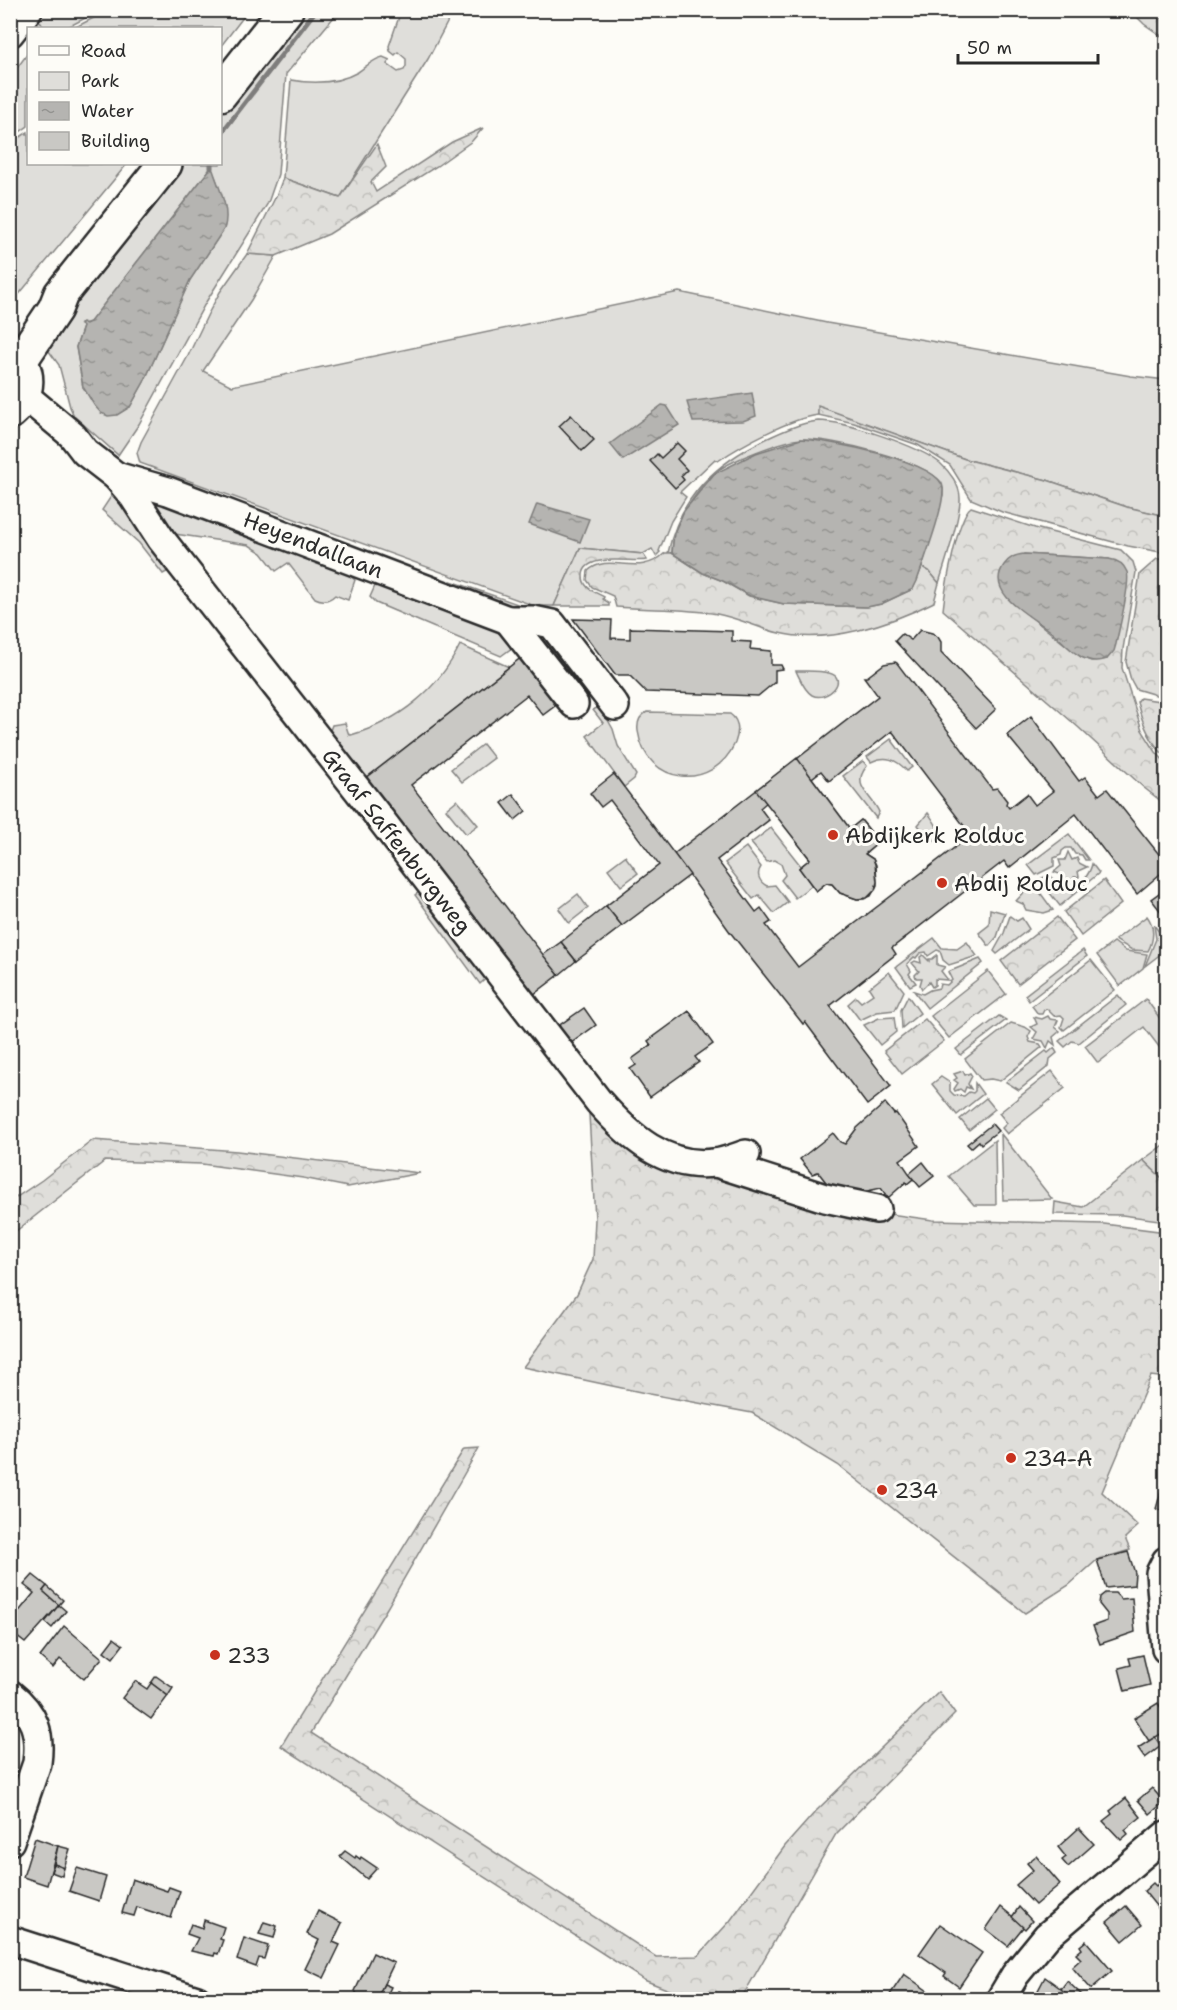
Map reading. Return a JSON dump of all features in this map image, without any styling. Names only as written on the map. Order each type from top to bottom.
[{"type":"main road","points":[[222,91],[286,10]]},
{"type":"main road","points":[[16,406],[26,383],[25,371],[14,352],[55,309],[60,294],[164,165]]},
{"type":"street","points":[[10,33],[28,10]]},
{"type":"street","name":"Graaf Saffenburgweg","points":[[16,406],[64,445],[85,452],[116,476],[133,496],[161,540],[599,1102],[622,1128],[656,1152],[686,1162],[716,1163],[746,1154]]},
{"type":"street","name":"Heyendallaan","points":[[116,476],[168,491],[508,620],[533,620],[552,624],[615,706]]},
{"type":"street","points":[[508,620],[574,704]]},
{"type":"street","points":[[716,1163],[825,1198],[877,1209]]},
{"type":"street","points":[[1167,1561],[1160,1573],[1167,1649]]},
{"type":"street","points":[[10,1694],[34,1721],[38,1734],[38,1751],[37,1764],[10,1841]]},
{"type":"street","points":[[1000,2000],[1015,1975],[1047,1936],[1167,1835]]},
{"type":"street","points":[[10,1940],[197,2000]]},
{"type":"green space","points":[[107,10],[248,11],[222,45],[222,27],[76,27]]},
{"type":"green space","points":[[42,11],[99,11],[68,27],[43,27],[37,17]]},
{"type":"green space","points":[[296,11],[339,11],[286,74],[278,174],[268,203],[206,302],[139,424],[118,455],[74,416],[59,365],[41,340],[172,165],[222,165],[222,103]],"holes":[[[210,169],[219,188],[224,229],[190,280],[144,382],[130,407],[83,387],[76,347],[83,327],[80,325],[90,322]]]},
{"type":"green space","points":[[401,11],[450,11],[447,23],[428,59],[340,198],[283,178],[291,80],[317,82],[342,79],[383,57],[390,60],[387,64],[398,72],[404,70],[406,59],[398,52],[395,55],[390,51],[389,46]]},
{"type":"green space","points":[[1131,11],[1166,11],[1166,39],[1144,24]]},
{"type":"green space","points":[[27,54],[27,127],[11,138],[11,76]]},
{"type":"green space","points":[[483,128],[472,141],[437,166],[329,234],[276,256],[247,254],[283,178],[340,198],[377,144],[386,167],[371,182],[376,192],[452,142]]},
{"type":"green space","points":[[27,133],[27,165],[126,165],[11,304],[11,143]]},
{"type":"green space","points":[[247,254],[276,256],[251,300],[203,371],[232,386],[679,292],[827,323],[1131,376],[1166,380],[1166,516],[1127,507],[1047,480],[965,459],[819,407],[818,415],[794,421],[753,440],[718,461],[715,459],[680,492],[686,497],[671,521],[660,552],[656,556],[652,549],[643,554],[580,548],[554,606],[535,606],[140,463],[137,453],[141,442],[220,292]]},
{"type":"green space","points":[[818,406],[965,459],[1047,480],[1127,507],[1166,516],[1166,553],[1128,546],[1002,512],[971,499],[950,465],[918,445],[854,423],[818,415]]},
{"type":"green space","points":[[818,421],[846,425],[899,442],[930,456],[950,474],[958,488],[960,506],[939,583],[929,571],[922,567],[943,495],[941,482],[931,474],[897,458],[854,446],[816,440],[803,439],[783,443],[756,452],[720,469],[699,490],[686,510],[676,532],[672,553],[668,553],[681,515],[691,498],[716,471],[748,448],[766,439],[798,425]]},
{"type":"green space","points":[[112,495],[116,495],[492,973],[480,984],[415,895],[423,889],[172,569],[163,574],[139,543],[102,510]]},
{"type":"green space","points":[[172,496],[346,573],[355,580],[348,600],[335,595],[326,600],[315,598],[288,563],[276,571],[262,553],[249,545],[168,533],[153,516],[158,502]]},
{"type":"green space","points":[[971,507],[1035,528],[1121,550],[1133,562],[1136,572],[1122,668],[1142,730],[1166,763],[1166,805],[943,610],[952,555],[966,514]],"holes":[[[1024,554],[1109,559],[1107,659],[1091,661],[1081,657],[1012,602]]]},
{"type":"green space","points":[[580,548],[643,554],[647,560],[600,561],[586,568],[583,575],[585,583],[590,589],[604,597],[603,599],[609,603],[609,606],[554,606]]},
{"type":"green space","points":[[665,553],[672,553],[703,573],[749,596],[784,604],[867,607],[881,604],[913,589],[922,567],[929,571],[939,583],[934,602],[898,618],[879,625],[838,634],[798,636],[779,633],[705,612],[616,607],[613,596],[592,587],[587,580],[588,571],[597,566],[606,563],[645,564]]},
{"type":"green space","points":[[1157,559],[1166,559],[1166,698],[1136,689],[1126,662],[1140,574]]},
{"type":"green space","points":[[379,577],[510,629],[520,642],[501,656],[376,603],[370,597]]},
{"type":"green space","points":[[451,581],[532,609],[516,616],[448,590]]},
{"type":"green space","points":[[460,645],[509,667],[361,782],[329,733],[332,725],[345,723],[351,735],[369,729],[401,712],[428,690],[451,661]]},
{"type":"green space","points":[[796,671],[829,673],[835,676],[837,684],[830,693],[818,697],[809,693]]},
{"type":"green space","points":[[1140,698],[1166,702],[1166,757],[1151,739],[1144,724],[1137,702]]},
{"type":"green space","points":[[600,706],[613,729],[618,746],[636,775],[624,787],[587,736],[603,723],[593,710]]},
{"type":"green space","points":[[647,712],[730,714],[736,720],[738,727],[735,743],[725,759],[712,770],[697,775],[681,776],[666,772],[653,763],[644,749],[638,731],[640,718]]},
{"type":"green space","points":[[891,739],[912,767],[907,771],[890,759],[871,762],[867,757]]},
{"type":"green space","points":[[483,744],[494,758],[462,782],[451,769]]},
{"type":"green space","points":[[863,761],[867,766],[862,773],[861,785],[879,812],[876,818],[843,776]]},
{"type":"green space","points":[[457,800],[478,825],[466,834],[446,809]]},
{"type":"green space","points":[[928,813],[938,831],[932,843],[918,825]]},
{"type":"green space","points":[[771,828],[801,866],[800,868],[812,885],[795,898],[781,880],[785,875],[781,864],[774,860],[767,862],[751,843]]},
{"type":"green space","points":[[1069,834],[1089,860],[1085,860],[1082,855],[1075,854],[1071,848],[1066,848],[1061,855],[1054,858],[1054,866],[1036,875],[1028,865]]},
{"type":"green space","points":[[746,847],[761,867],[759,878],[762,882],[767,886],[775,885],[788,902],[774,913],[759,895],[753,899],[725,863]]},
{"type":"green space","points":[[1068,852],[1072,860],[1077,858],[1079,863],[1087,867],[1078,871],[1079,877],[1074,877],[1072,885],[1067,878],[1062,882],[1062,875],[1054,872],[1061,866],[1059,860],[1065,860]]},
{"type":"green space","points":[[625,856],[638,873],[621,886],[608,869]]},
{"type":"green space","points":[[1092,864],[1099,873],[1060,906],[1039,879],[1050,875],[1060,885],[1071,890],[1084,879]]},
{"type":"green space","points":[[1104,880],[1121,904],[1081,936],[1064,912]]},
{"type":"green space","points":[[1033,883],[1053,910],[1044,913],[1026,910],[1023,904],[1016,901]]},
{"type":"green space","points":[[578,894],[588,908],[569,923],[559,909]]},
{"type":"green space","points":[[990,909],[1005,913],[997,937],[989,946],[979,933],[989,925]]},
{"type":"green space","points":[[1010,916],[1017,921],[1022,918],[1029,929],[997,954],[994,951]]},
{"type":"green space","points":[[1147,916],[1153,933],[1148,951],[1132,950],[1115,940]]},
{"type":"green space","points":[[1057,917],[1075,940],[1018,984],[1001,961]]},
{"type":"green space","points":[[1154,925],[1166,941],[1166,950],[1145,966],[1156,939]]},
{"type":"green space","points":[[934,938],[942,948],[957,949],[967,942],[977,956],[949,965],[943,960],[940,951],[937,950],[928,956],[926,952],[920,953],[907,964],[911,971],[909,974],[916,983],[910,986],[896,967]]},
{"type":"green space","points":[[1114,942],[1126,951],[1147,954],[1143,968],[1120,986],[1097,955]]},
{"type":"green space","points":[[1083,950],[1087,956],[1029,1001],[1025,995]]},
{"type":"green space","points":[[923,955],[929,961],[937,955],[937,965],[945,967],[941,971],[948,980],[935,979],[935,985],[932,987],[929,982],[922,989],[920,985],[922,978],[916,978],[915,975],[919,971],[912,963],[915,961],[921,963],[920,957]]},
{"type":"green space","points":[[980,959],[983,963],[927,1008],[914,991],[923,994],[939,988],[940,984],[947,985],[952,980],[948,972]]},
{"type":"green space","points":[[1091,960],[1115,990],[1064,1030],[1061,1027],[1064,1018],[1061,1015],[1054,1016],[1047,1009],[1042,1014],[1038,1014],[1032,1006]]},
{"type":"green space","points":[[988,971],[1006,994],[949,1038],[931,1016]]},
{"type":"green space","points":[[889,972],[904,991],[895,1010],[877,1012],[860,1020],[848,1004],[856,997],[861,1002],[873,994],[869,988]]},
{"type":"green space","points":[[1118,995],[1126,1005],[1079,1043],[1072,1041],[1065,1047],[1059,1041]]},
{"type":"green space","points":[[908,996],[920,1013],[902,1028],[901,1010]]},
{"type":"green space","points":[[1146,999],[1166,1027],[1166,1056],[1144,1027],[1098,1063],[1085,1046]]},
{"type":"green space","points":[[999,1016],[1006,1020],[961,1055],[956,1049]]},
{"type":"green space","points":[[1048,1016],[1050,1019],[1058,1020],[1055,1027],[1060,1031],[1053,1037],[1055,1045],[1050,1041],[1047,1048],[1043,1041],[1033,1039],[1037,1032],[1031,1027],[1037,1024],[1034,1017],[1042,1019]]},
{"type":"green space","points":[[894,1017],[896,1032],[880,1045],[864,1025],[879,1018]]},
{"type":"green space","points":[[925,1019],[944,1041],[902,1074],[884,1051]]},
{"type":"green space","points":[[1011,1023],[1031,1031],[1028,1037],[1030,1042],[1040,1044],[1042,1047],[1000,1081],[981,1080],[965,1059]]},
{"type":"green space","points":[[1054,1048],[1057,1053],[1050,1059],[1049,1066],[1019,1090],[1006,1082],[1046,1051],[1048,1053]]},
{"type":"green space","points":[[963,1071],[965,1075],[970,1073],[972,1076],[968,1084],[971,1089],[966,1087],[964,1092],[960,1089],[955,1091],[958,1083],[954,1080],[957,1078],[954,1074]]},
{"type":"green space","points":[[1052,1071],[1065,1088],[1007,1134],[1002,1128],[1007,1123],[999,1113]]},
{"type":"green space","points":[[941,1077],[950,1083],[950,1091],[954,1095],[964,1096],[969,1092],[973,1093],[975,1083],[983,1094],[957,1115],[932,1084]]},
{"type":"green space","points":[[588,1097],[662,1160],[875,1212],[933,1220],[1104,1224],[1166,1232],[1166,1378],[1151,1376],[1102,1492],[1138,1526],[1125,1538],[1130,1550],[1097,1560],[1069,1585],[1025,1613],[838,1465],[752,1413],[523,1367],[577,1294],[593,1259],[595,1219]]},
{"type":"green space","points":[[986,1098],[995,1109],[969,1130],[960,1119]]},
{"type":"green space","points":[[1001,1134],[1052,1199],[1003,1200]]},
{"type":"green space","points":[[93,1140],[237,1151],[420,1173],[348,1187],[303,1178],[202,1164],[105,1161],[11,1235],[11,1201]]},
{"type":"green space","points":[[995,1140],[996,1205],[974,1205],[949,1176]]},
{"type":"green space","points":[[1166,1143],[1166,1182],[1143,1160]]},
{"type":"green space","points":[[1143,1160],[1166,1182],[1166,1221],[1122,1215],[1054,1214],[1055,1202],[1083,1207]]},
{"type":"green space","points":[[479,1448],[387,1608],[311,1733],[656,1957],[698,1956],[730,1921],[785,1846],[816,1811],[939,1692],[955,1714],[836,1834],[741,1999],[692,1999],[644,1980],[281,1746],[464,1449]]},
{"type":"water","points":[[210,169],[213,170],[225,207],[224,229],[190,280],[144,382],[130,407],[117,415],[108,416],[101,413],[83,387],[76,347],[83,327],[80,324],[90,322]]},
{"type":"water","points":[[752,393],[756,416],[743,421],[693,422],[687,402]]},
{"type":"water","points":[[662,405],[667,406],[679,425],[623,460],[610,444]]},
{"type":"water","points":[[801,439],[833,443],[904,461],[938,479],[943,489],[940,508],[929,548],[913,589],[881,604],[867,607],[784,604],[750,596],[703,573],[672,553],[674,533],[684,511],[714,474],[756,453]]},
{"type":"water","points":[[537,504],[589,519],[580,542],[529,524]]},
{"type":"water","points":[[1024,554],[1109,559],[1117,561],[1124,567],[1128,578],[1124,606],[1114,651],[1107,659],[1094,661],[1079,655],[1013,604],[1005,595],[1000,586],[999,576],[1004,565],[1013,557]]},
{"type":"building","points":[[571,415],[594,440],[582,451],[559,426]]},
{"type":"building","points":[[677,443],[685,451],[677,459],[687,470],[681,476],[684,480],[675,488],[650,461],[657,454],[661,458]]},
{"type":"building","points":[[573,619],[612,620],[611,638],[630,639],[630,628],[732,631],[732,641],[751,642],[750,649],[771,651],[771,665],[781,665],[783,669],[775,670],[775,682],[758,696],[646,692],[629,675],[615,675]]},
{"type":"building","points":[[920,630],[938,637],[941,642],[941,652],[996,709],[976,728],[895,641],[902,634],[911,640]]},
{"type":"building","points":[[527,653],[563,700],[543,715],[527,695],[411,785],[559,975],[529,998],[361,782]]},
{"type":"building","name":"Abdij Rolduc","points":[[897,663],[992,789],[997,788],[1007,801],[1009,808],[1027,794],[1035,805],[1053,791],[1007,735],[1031,716],[1079,781],[1085,777],[1099,795],[1107,789],[1166,863],[1166,869],[1137,894],[1076,814],[1009,868],[1004,861],[892,948],[896,954],[830,1006],[891,1086],[867,1105],[805,1022],[803,1024],[730,932],[674,854],[878,696],[864,677],[884,664]],"holes":[[[892,731],[971,835],[798,967],[766,925],[771,922],[761,908],[756,912],[717,860],[769,820],[760,808],[767,802],[810,859],[799,868],[816,891],[826,883],[832,884],[840,893],[857,899],[871,896],[877,885],[876,865],[873,859],[865,854],[879,842],[861,820],[850,829],[812,778],[821,771],[829,781]]]},
{"type":"building","name":"Abdijkerk Rolduc","points":[[797,758],[850,829],[861,820],[879,842],[865,854],[873,859],[877,882],[875,890],[867,898],[857,899],[840,893],[832,884],[826,883],[816,891],[799,868],[810,859],[756,790]]},
{"type":"building","points":[[614,774],[690,875],[622,926],[606,906],[659,865],[610,800],[601,807],[590,793]]},
{"type":"building","points":[[513,794],[526,811],[515,820],[502,803]]},
{"type":"building","points":[[1166,888],[1166,918],[1151,899]]},
{"type":"building","points":[[606,906],[622,926],[576,961],[561,942]]},
{"type":"building","points":[[561,942],[576,961],[559,975],[543,955]]},
{"type":"building","points":[[584,1008],[596,1025],[567,1046],[554,1029]]},
{"type":"building","points":[[689,1011],[713,1044],[695,1057],[699,1062],[650,1097],[630,1069],[636,1065],[632,1059],[651,1045],[648,1041]]},
{"type":"building","points":[[885,1103],[894,1114],[896,1113],[919,1146],[900,1160],[913,1179],[907,1184],[906,1182],[888,1198],[881,1188],[858,1193],[856,1190],[846,1198],[836,1195],[818,1172],[812,1174],[800,1159],[833,1133],[840,1142],[845,1144],[857,1128]]},
{"type":"building","points":[[992,1124],[998,1131],[981,1144],[979,1141],[971,1148],[967,1144]]},
{"type":"building","points":[[923,1162],[934,1176],[920,1187],[909,1174]]},
{"type":"building","points":[[1166,1478],[1166,1512],[1156,1509]]},
{"type":"building","points":[[1128,1552],[1135,1573],[1134,1585],[1106,1588],[1097,1560]]},
{"type":"building","points":[[33,1575],[47,1586],[43,1591],[59,1605],[25,1643],[11,1632],[14,1628],[10,1625],[10,1614],[12,1612],[16,1615],[34,1593],[24,1585]]},
{"type":"building","points":[[47,1586],[63,1600],[59,1605],[43,1591]]},
{"type":"building","points":[[1105,1593],[1115,1593],[1121,1599],[1132,1598],[1135,1632],[1100,1644],[1093,1626],[1107,1621],[1107,1614],[1099,1604],[1100,1597]]},
{"type":"building","points":[[59,1605],[66,1611],[52,1628],[45,1622]]},
{"type":"building","points":[[64,1626],[102,1658],[84,1679],[60,1659],[53,1668],[40,1657]]},
{"type":"building","points":[[114,1638],[123,1645],[113,1658],[104,1651]]},
{"type":"building","points":[[1143,1655],[1150,1685],[1125,1691],[1119,1668],[1131,1665],[1129,1658]]},
{"type":"building","points":[[156,1676],[173,1688],[168,1696],[151,1683]]},
{"type":"building","points":[[135,1681],[147,1689],[151,1683],[168,1696],[151,1719],[122,1698]]},
{"type":"building","points":[[1158,1703],[1166,1716],[1166,1731],[1149,1741],[1134,1718]]},
{"type":"building","points":[[1155,1737],[1161,1746],[1145,1758],[1138,1748]]},
{"type":"building","points":[[1152,1788],[1164,1802],[1150,1814],[1138,1800]]},
{"type":"building","points":[[1126,1798],[1141,1817],[1125,1830],[1128,1834],[1121,1840],[1103,1821],[1112,1814],[1110,1811]]},
{"type":"building","points":[[1079,1828],[1094,1844],[1068,1867],[1062,1860],[1066,1857],[1058,1847]]},
{"type":"building","points":[[35,1838],[58,1846],[47,1885],[23,1877]]},
{"type":"building","points":[[58,1846],[70,1849],[64,1868],[54,1864]]},
{"type":"building","points":[[345,1851],[355,1858],[356,1856],[360,1859],[361,1857],[377,1868],[367,1879],[340,1856]]},
{"type":"building","points":[[1036,1856],[1060,1884],[1035,1905],[1016,1885],[1033,1870],[1027,1863]]},
{"type":"building","points":[[54,1864],[64,1868],[62,1876],[51,1872]]},
{"type":"building","points":[[77,1868],[106,1877],[99,1901],[69,1891]]},
{"type":"building","points":[[132,1879],[167,1891],[169,1887],[180,1891],[171,1918],[137,1907],[134,1916],[122,1913]]},
{"type":"building","points":[[1163,1879],[1166,1883],[1166,1907],[1161,1912],[1144,1891],[1153,1883],[1156,1886]]},
{"type":"building","points":[[1126,1906],[1142,1925],[1123,1941],[1107,1922]]},
{"type":"building","points":[[1001,1907],[1024,1926],[1008,1946],[986,1929]]},
{"type":"building","points":[[1019,1907],[1032,1921],[1025,1929],[1012,1917]]},
{"type":"building","points":[[318,1911],[342,1923],[333,1942],[340,1945],[324,1978],[305,1969],[319,1940],[307,1934]]},
{"type":"building","points":[[204,1920],[224,1927],[220,1939],[223,1940],[218,1954],[215,1953],[214,1956],[191,1951],[198,1938],[187,1934],[191,1924],[202,1928]]},
{"type":"building","points":[[264,1922],[277,1926],[274,1938],[259,1934]]},
{"type":"building","points":[[940,1924],[982,1953],[959,1987],[944,1976],[946,1973],[919,1954]]},
{"type":"building","points":[[244,1938],[268,1946],[264,1959],[259,1958],[256,1967],[237,1960]]},
{"type":"building","points":[[1086,1941],[1112,1971],[1091,1989],[1072,1967],[1081,1959],[1076,1954]]},
{"type":"building","points":[[373,1953],[394,1963],[376,2000],[357,1994],[355,1991]]},
{"type":"building","points":[[904,1974],[932,1994],[928,2000],[887,1999]]},
{"type":"building","points":[[1045,1977],[1071,1996],[1068,2000],[1033,2000]]},
{"type":"building","points":[[1067,1981],[1082,1995],[1078,2000],[1070,1997],[1061,1989]]},
{"type":"building","points":[[384,1984],[391,1987],[385,2000],[376,2000]]},
{"type":"building","points":[[398,1991],[409,1995],[410,1992],[422,1997],[421,2000],[395,2000]]},
{"type":"waterway","points":[[222,132],[316,10]]},
{"type":"place","name":"Abdijkerk Rolduc","points":[[833,835]]},
{"type":"place","name":"Abdij Rolduc","points":[[942,883]]},
{"type":"place","name":"234-A","points":[[1011,1458]]},
{"type":"place","name":"234","points":[[882,1490]]},
{"type":"place","name":"233","points":[[215,1655]]}]
